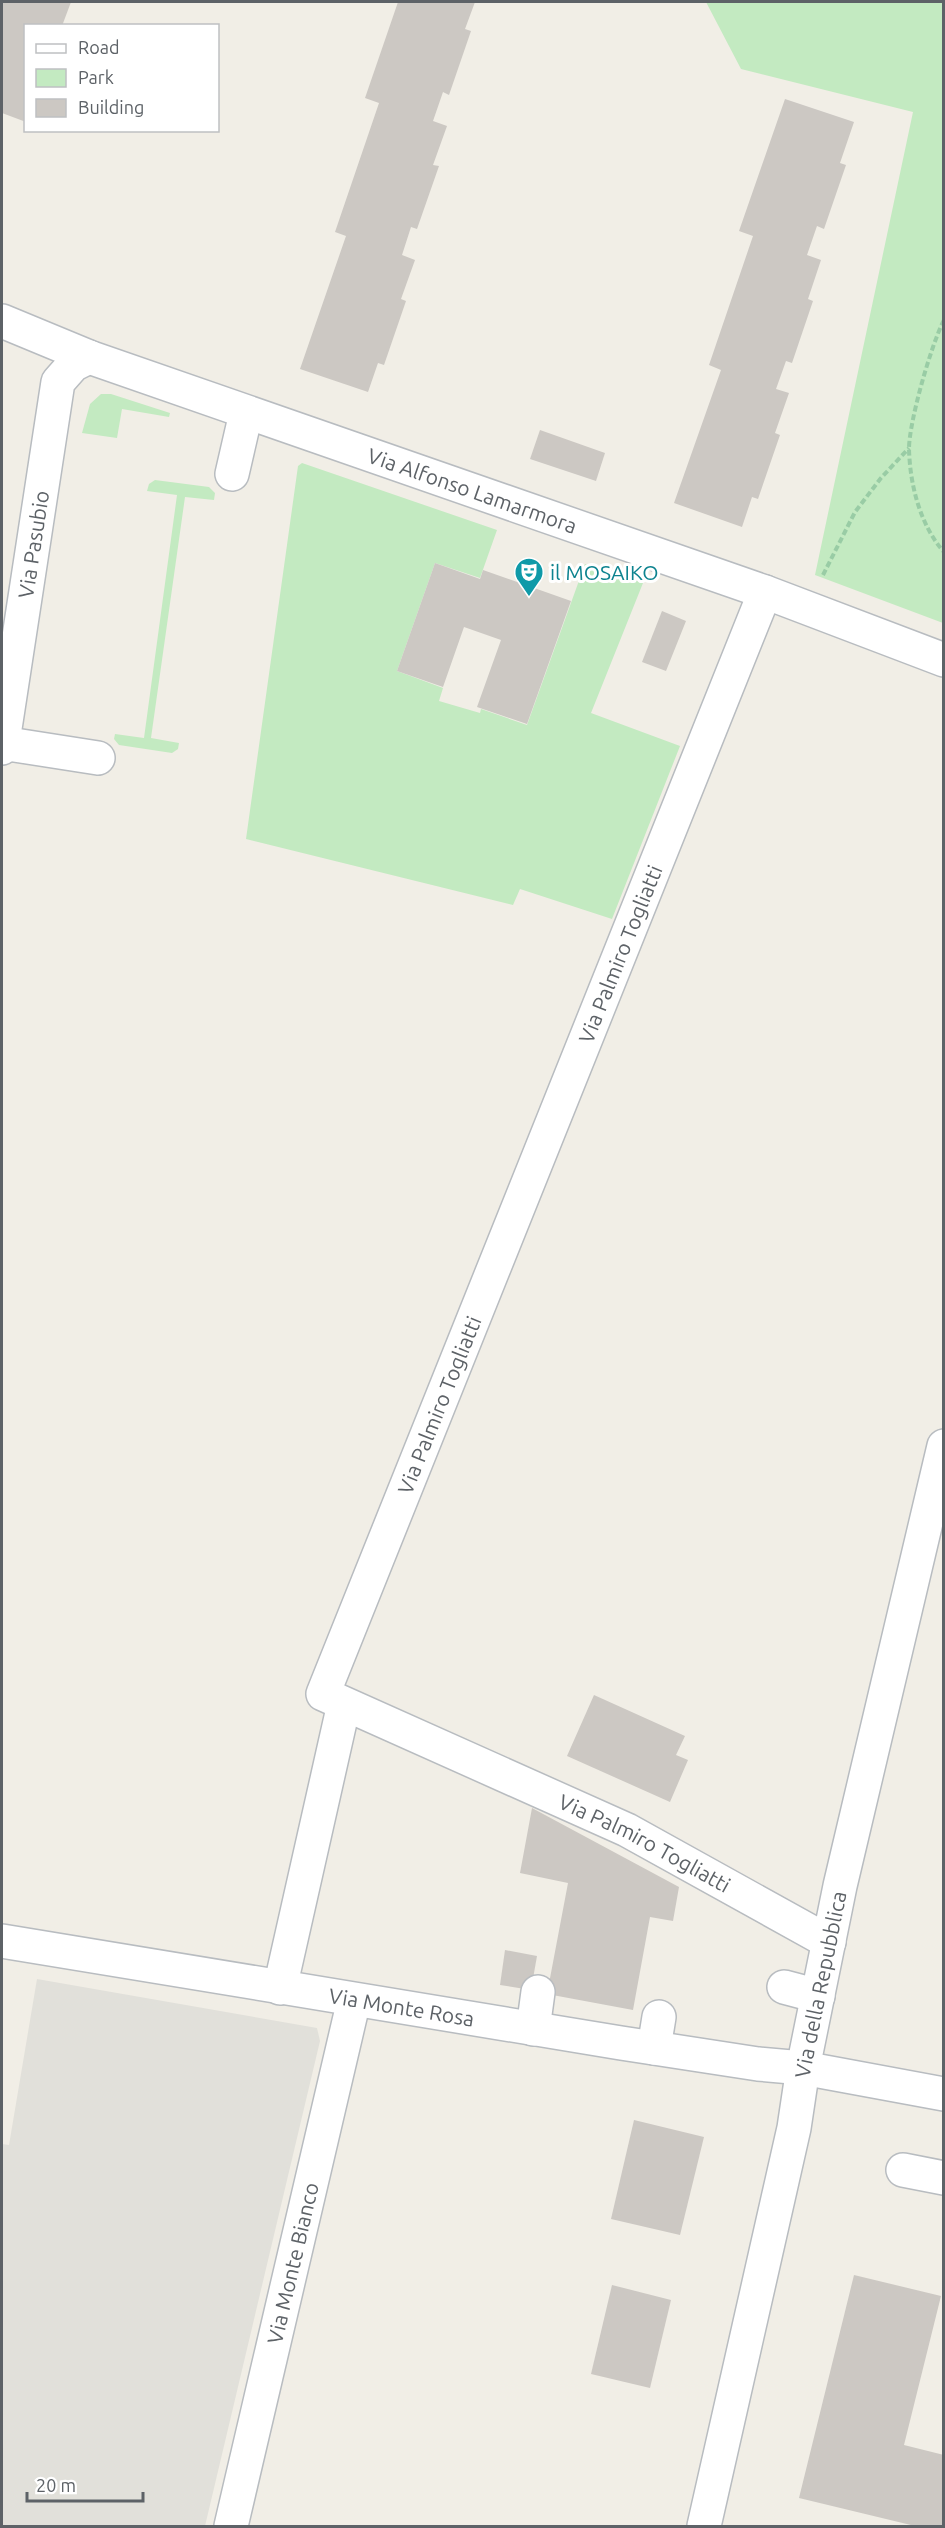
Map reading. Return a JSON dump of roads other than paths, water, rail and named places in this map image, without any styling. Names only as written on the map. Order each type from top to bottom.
[{"type":"street","name":"Via Alfonso Lamarmora","points":[[2,321],[89,357],[765,592],[944,660]]},
{"type":"street","name":"Via Pasubio","points":[[2,746],[58,382],[74,365],[89,357]]},
{"type":"street","points":[[232,474],[246,413]]},
{"type":"street","name":"Via Palmiro Togliatti","points":[[765,592],[323,1694],[627,1830],[829,1942]]},
{"type":"street","points":[[2,746],[98,758]]},
{"type":"street","name":"Via della Repubblica","points":[[704,2526],[794,2128],[803,2068],[849,1845],[944,1446]]},
{"type":"street","points":[[280,1988],[344,1704]]},
{"type":"street","name":"Via Monte Rosa","points":[[2,1941],[532,2029],[758,2064],[803,2068],[944,2094]]},
{"type":"street","points":[[784,1987],[818,1995]]},
{"type":"street","points":[[532,2029],[538,1992]]},
{"type":"street","name":"Via Monte Bianco","points":[[231,2526],[354,2000]]},
{"type":"street","points":[[654,2048],[659,2017]]},
{"type":"street","points":[[903,2170],[944,2178]]},
{"type":"place","name":"il MOSAIKO","points":[[529,598]]}]
